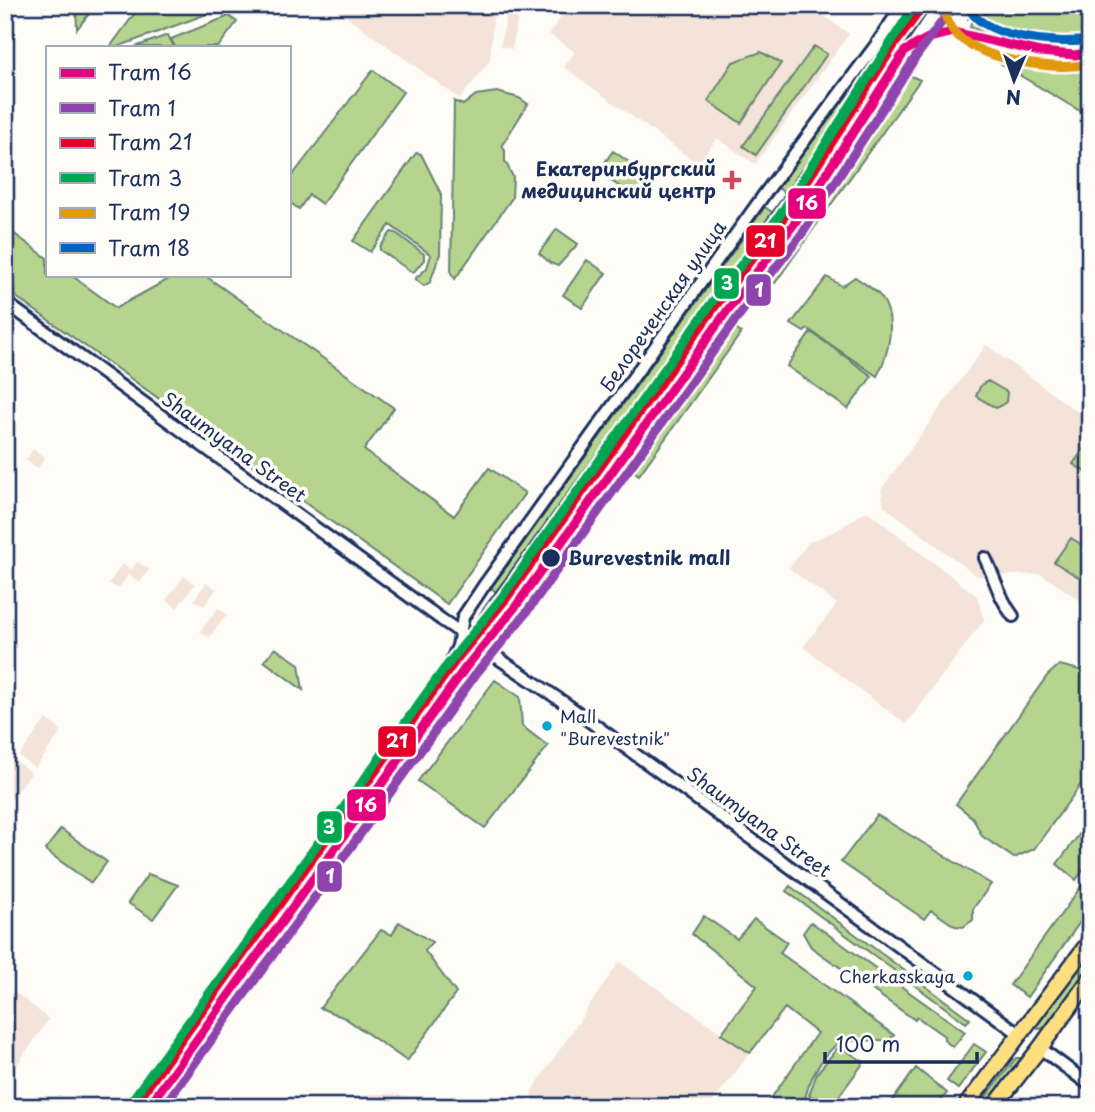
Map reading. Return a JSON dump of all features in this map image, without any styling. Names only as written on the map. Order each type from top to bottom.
[{"type":"main road","points":[[965,1107],[1089,941]]},
{"type":"main road","points":[[993,1107],[1090,979]]},
{"type":"main road","points":[[1021,1035],[1040,1048]]},
{"type":"street","name":"Белореченская улица","points":[[129,1107],[421,708],[454,658],[463,617],[483,587],[903,5]]},
{"type":"street","points":[[157,1107],[472,671],[478,630],[487,616],[779,215],[924,5]]},
{"type":"street","name":"Shaumyana Street","points":[[5,302],[460,632],[566,704],[1021,1035]]},
{"type":"street","points":[[985,558],[994,576],[1000,600],[1013,616]]},
{"type":"street","points":[[1040,1048],[1090,1085]]},
{"type":"shaded area","points":[[331,5],[494,5],[490,60],[460,99]]},
{"type":"shaded area","points":[[509,5],[520,5],[512,49],[500,46]]},
{"type":"shaded area","points":[[569,5],[809,5],[849,34],[755,164],[717,138],[698,164],[564,67],[575,52],[549,34]]},
{"type":"shaded area","points":[[986,345],[1079,413],[1090,412],[1090,607],[1041,574],[977,576],[884,506],[881,490]]},
{"type":"shaded area","points":[[33,449],[45,457],[38,468],[26,460]]},
{"type":"shaded area","points":[[867,511],[977,596],[984,620],[906,724],[803,647],[837,604],[789,568],[809,542],[834,532]]},
{"type":"shaded area","points":[[137,562],[149,569],[140,583],[128,575],[118,589],[109,583],[122,564],[131,570]]},
{"type":"shaded area","points":[[184,576],[195,584],[177,608],[166,600]]},
{"type":"shaded area","points":[[206,583],[216,589],[204,606],[194,600]]},
{"type":"shaded area","points":[[218,608],[227,614],[209,638],[200,632]]},
{"type":"shaded area","points":[[46,719],[62,731],[35,768],[19,756]]},
{"type":"shaded area","points":[[5,753],[31,773],[5,808]]},
{"type":"shaded area","points":[[619,962],[750,1053],[709,1107],[532,1107],[532,1091]]},
{"type":"shaded area","points":[[7,986],[49,1019],[14,1069],[5,1062]]},
{"type":"shaded area","points":[[372,1094],[394,1094],[418,1107],[338,1107]]},
{"type":"green space","points":[[76,5],[96,5],[77,29]]},
{"type":"green space","points":[[141,5],[226,5],[120,46],[111,46]]},
{"type":"green space","points":[[905,5],[917,5],[785,193],[778,188]]},
{"type":"green space","points":[[975,5],[1090,5],[1090,110],[1080,111],[999,63],[996,39],[970,27]]},
{"type":"green space","points":[[229,16],[237,22],[219,46],[174,46],[171,39]]},
{"type":"green space","points":[[168,35],[174,46],[138,46]]},
{"type":"green space","points":[[814,46],[827,54],[756,155],[743,146]]},
{"type":"green space","points":[[761,52],[781,63],[741,123],[708,101],[733,62]]},
{"type":"green space","points":[[373,70],[403,92],[322,204],[309,195],[299,209],[290,203],[290,179]]},
{"type":"green space","points":[[909,75],[920,80],[775,283],[760,272]]},
{"type":"green space","points":[[497,92],[519,98],[528,104],[502,145],[505,161],[513,177],[512,198],[455,279],[451,273],[454,101],[463,105],[476,95]]},
{"type":"green space","points":[[613,151],[649,176],[635,197],[598,172]]},
{"type":"green space","points":[[416,153],[421,154],[441,194],[440,254],[430,282],[424,286],[415,279],[427,268],[431,255],[390,225],[370,252],[353,241]]},
{"type":"green space","points":[[765,207],[773,213],[498,593],[491,588]]},
{"type":"green space","points":[[5,227],[46,257],[46,276],[72,276],[116,308],[174,276],[205,276],[394,408],[364,450],[454,516],[489,468],[525,493],[447,604],[5,289]]},
{"type":"green space","points":[[557,229],[578,244],[558,266],[539,253]]},
{"type":"green space","points":[[391,232],[424,254],[424,260],[413,273],[380,250]]},
{"type":"green space","points":[[587,260],[606,273],[582,308],[563,295]]},
{"type":"green space","points":[[827,277],[842,286],[855,277],[876,291],[886,306],[890,337],[877,376],[808,329],[804,332],[791,324]]},
{"type":"green space","points":[[725,321],[741,333],[639,475],[624,464]]},
{"type":"green space","points":[[811,332],[872,376],[848,409],[787,366]]},
{"type":"green space","points":[[988,381],[1007,392],[1006,402],[996,408],[976,396],[981,385]]},
{"type":"green space","points":[[1090,440],[1090,475],[1073,464]]},
{"type":"green space","points":[[1071,538],[1090,550],[1090,570],[1083,580],[1054,562]]},
{"type":"green space","points":[[275,648],[299,664],[303,690],[264,661]]},
{"type":"green space","points":[[1059,665],[1080,670],[1090,665],[1090,772],[1034,849],[1014,858],[982,836],[973,818],[956,804],[1047,676]]},
{"type":"green space","points":[[495,680],[520,697],[522,726],[548,746],[485,828],[418,781]]},
{"type":"green space","points":[[877,815],[991,884],[973,909],[973,920],[963,927],[955,926],[931,910],[924,919],[841,862]]},
{"type":"green space","points":[[1090,820],[1090,860],[1076,880],[1057,864]]},
{"type":"green space","points":[[61,829],[107,862],[91,883],[45,850]]},
{"type":"green space","points":[[148,874],[178,885],[153,919],[128,903]]},
{"type":"green space","points":[[1090,874],[1090,895],[1080,922],[1027,997],[1010,985]]},
{"type":"green space","points":[[790,886],[970,1019],[966,1023],[786,891]]},
{"type":"green space","points":[[704,916],[737,939],[754,919],[787,942],[780,953],[894,1035],[889,1040],[840,1041],[815,1071],[803,1107],[765,1107],[817,1033],[785,1008],[750,1053],[721,1034],[757,986],[692,934]]},
{"type":"green space","points":[[399,922],[432,942],[425,951],[456,993],[407,1061],[345,1018],[320,1008],[381,930],[392,935]]},
{"type":"green space","points":[[811,922],[965,1032],[953,1047],[944,1040],[944,1036],[917,1017],[915,1020],[811,947],[803,933]]},
{"type":"green space","points":[[1090,951],[1090,966],[1044,1028],[1038,1029],[1038,1023]]},
{"type":"green space","points":[[974,1044],[986,1052],[958,1089],[947,1081]]},
{"type":"green space","points":[[839,1046],[864,1062],[831,1107],[828,1107],[809,1095],[817,1073]]},
{"type":"green space","points":[[1016,1058],[1020,1058],[1021,1062],[986,1107],[983,1107],[980,1104]]},
{"type":"green space","points":[[916,1068],[947,1093],[937,1107],[888,1107]]},
{"type":"tram line","name":"3","points":[[132,1100],[444,669],[502,597],[713,301],[780,215],[915,5]]},
{"type":"tram line","name":"21","points":[[138,1100],[456,660],[506,599],[717,304],[784,217],[895,44],[924,5]]},
{"type":"tram line","name":"18","points":[[968,5],[975,16],[1003,32],[1040,40],[1088,40]]},
{"type":"tram line","points":[[968,19],[1008,5]]},
{"type":"tram line","name":"19","points":[[943,8],[955,33],[970,45],[985,52],[1040,65],[1090,64]]},
{"type":"tram line","name":"1","points":[[163,1107],[476,674],[526,613],[737,318],[804,231],[915,58],[949,12]]},
{"type":"tram line","name":"16","points":[[148,1107],[466,667],[516,606],[727,311],[794,224],[905,51],[928,38],[953,32],[1040,52],[1075,55],[1090,52]]},
{"type":"place","name":"Екатеринбургский медицинский центр","points":[[732,180]]},
{"type":"place","name":"Burevestnik mall","points":[[551,558]]},
{"type":"place","name":"Mall \"Burevestnik\"","points":[[547,726]]},
{"type":"place","name":"Cherkasskaya","points":[[968,976]]}]
